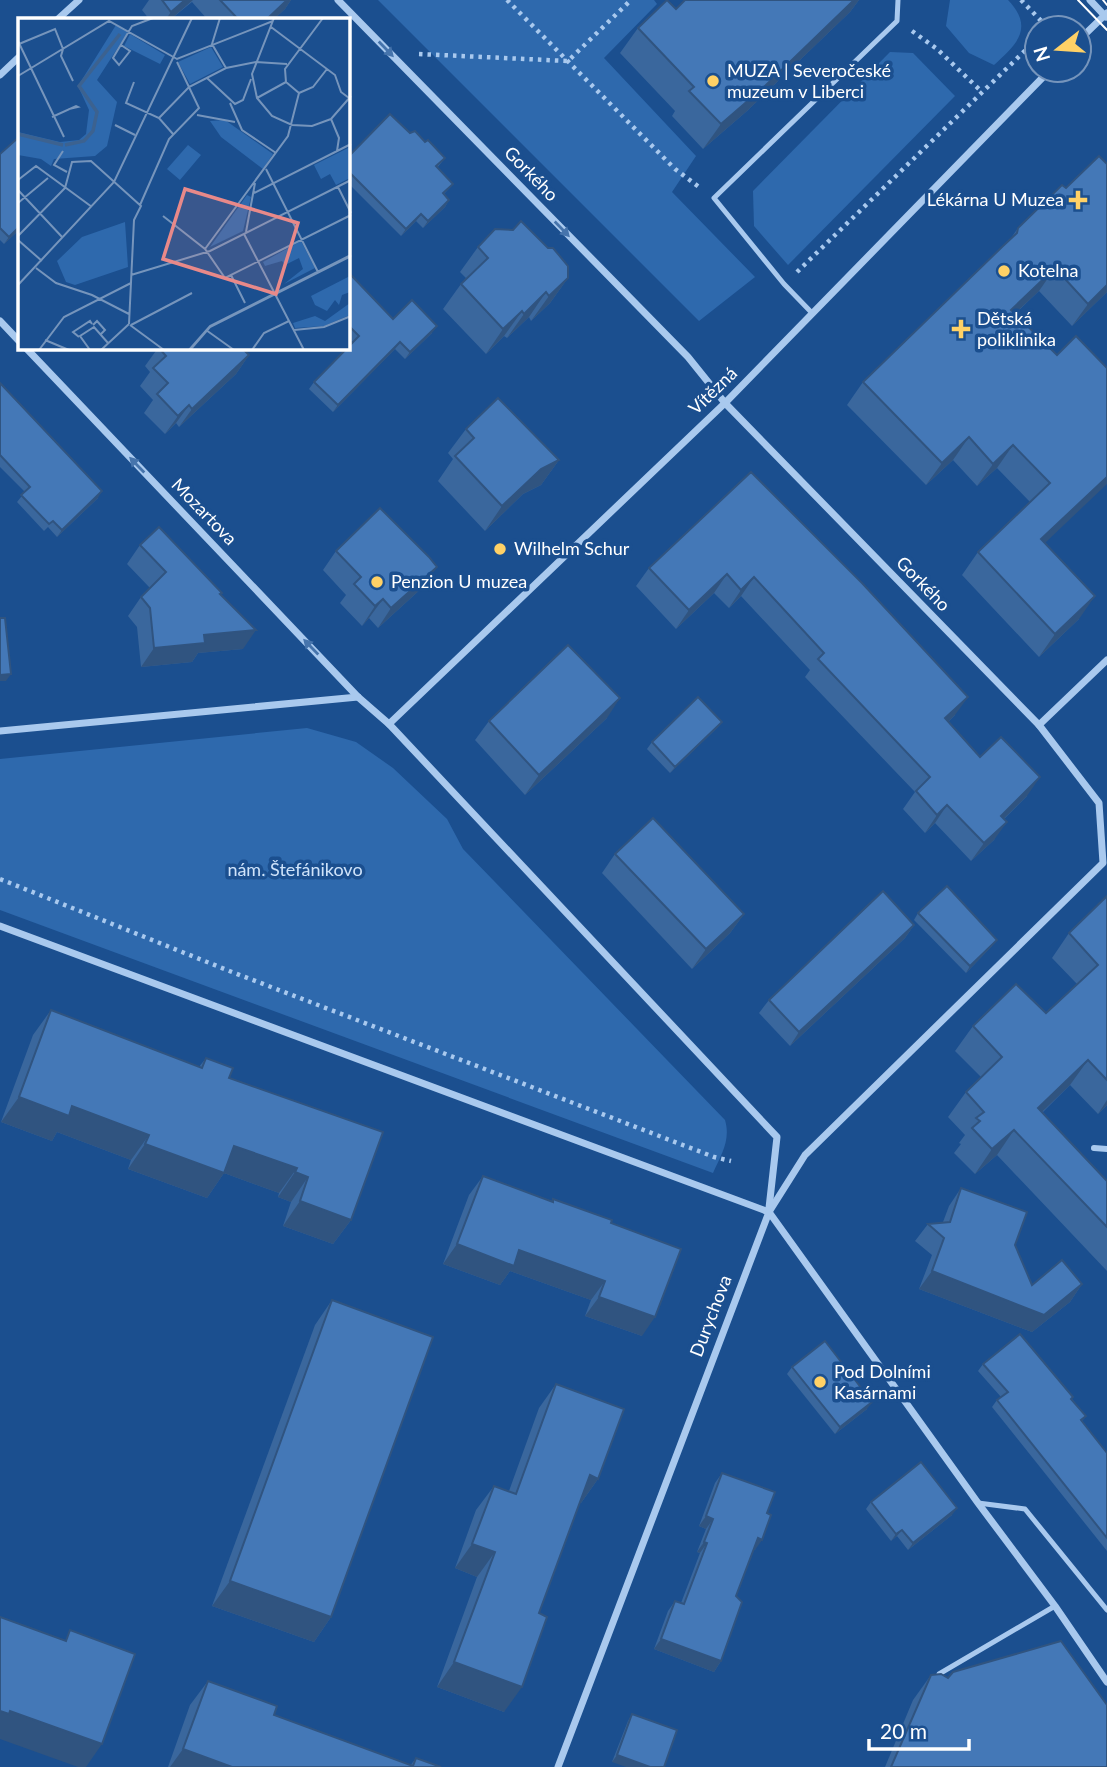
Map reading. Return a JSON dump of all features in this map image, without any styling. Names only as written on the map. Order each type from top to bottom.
[{"type":"street","points":[[59,18],[79,0]]},
{"type":"street","name":"Gorkého","points":[[338,0],[688,357],[725,403],[1039,726],[1099,803],[1103,863],[804,1155],[769,1212]]},
{"type":"street","points":[[1090,0],[1106,15],[1093,27]]},
{"type":"street","points":[[0,75],[18,58]]},
{"type":"street","name":"Vítězná","points":[[389,724],[725,403],[1036,84]]},
{"type":"street","points":[[0,321],[18,340]]},
{"type":"street","name":"Mozartova","points":[[28,350],[358,697]]},
{"type":"street","points":[[1039,726],[1107,660]]},
{"type":"street","points":[[0,731],[358,697],[389,724],[777,1137],[769,1212]]},
{"type":"street","points":[[0,926],[769,1212],[1055,1606],[1107,1682]]},
{"type":"street","points":[[1094,1148],[1107,1149]]},
{"type":"street","name":"Durychova","points":[[558,1767],[769,1212]]},
{"type":"lane","points":[[812,313],[784,284],[714,198],[897,21],[898,0]]},
{"type":"lane","points":[[978,1503],[1025,1509],[1107,1610]]},
{"type":"lane","points":[[934,1686],[939,1675],[1055,1606]]},
{"type":"path","points":[[507,0],[676,169],[714,198]]},
{"type":"path","points":[[389,52],[568,61],[631,0]]},
{"type":"path","points":[[1021,0],[1034,14]]},
{"type":"path","points":[[929,42],[982,92]]},
{"type":"path","points":[[784,284],[1023,52]]},
{"type":"path","points":[[0,879],[298,997],[714,1157],[731,1161]]},
{"type":"green space","points":[[378,0],[654,0],[657,4],[604,58],[696,156],[672,192],[755,277],[699,321]]},
{"type":"green space","points":[[950,0],[1008,0],[1016,10],[1020,19],[1019,36],[994,65],[969,53],[946,26]]},
{"type":"green space","points":[[890,52],[913,53],[955,96],[788,265],[754,226],[753,191]]},
{"type":"green space","name":"nám. Štefánikovo","points":[[307,728],[356,742],[393,768],[447,819],[463,849],[725,1120],[726,1141],[713,1173],[0,910],[0,759]]},
{"type":"building","points":[[162,0],[185,0],[171,12]]},
{"type":"building","points":[[220,0],[287,0],[268,18],[237,18]]},
{"type":"building","name":"MUZA | Severočeské muzeum v Liberci","points":[[667,0],[676,9],[685,0],[854,0],[765,86],[721,124],[689,91],[694,87],[638,28]]},
{"type":"building","points":[[390,114],[410,133],[415,131],[425,142],[428,140],[445,158],[436,166],[453,184],[443,193],[449,200],[428,221],[421,214],[406,229],[350,173],[350,155]]},
{"type":"building","points":[[18,138],[18,228],[9,237],[0,228],[0,154]]},
{"type":"building","points":[[1099,156],[1107,164],[1107,285],[1088,304],[1055,268],[1011,310],[1057,355],[1076,336],[1107,368],[1107,477],[1041,539],[1095,596],[1055,634],[978,552],[1050,483],[1013,445],[993,464],[969,437],[942,463],[863,382],[1017,233],[1018,228],[1062,185],[1066,188]]},
{"type":"building","points":[[521,221],[548,248],[553,248],[568,266],[568,278],[549,296],[546,292],[524,314],[522,311],[503,329],[461,284],[488,258],[478,247],[495,229],[513,230]]},
{"type":"building","points":[[350,274],[393,319],[412,300],[437,326],[410,352],[400,342],[338,405],[314,382],[345,350],[350,350],[350,345],[359,336],[350,327]]},
{"type":"building","points":[[161,350],[244,350],[249,355],[192,409],[189,405],[178,416],[157,394],[168,383],[153,368],[166,356]]},
{"type":"building","points":[[0,383],[102,491],[62,530],[53,521],[49,524],[21,495],[30,487],[0,455]]},
{"type":"building","points":[[498,398],[559,460],[541,469],[502,506],[455,456],[474,438],[466,429]]},
{"type":"building","points":[[751,472],[862,583],[968,697],[945,718],[980,757],[1001,737],[1040,777],[1001,816],[1007,822],[984,843],[947,805],[937,815],[916,791],[930,777],[818,659],[824,653],[754,577],[741,590],[727,574],[689,610],[649,568]]},
{"type":"building","name":"Penzion U muzea","points":[[380,508],[437,567],[391,608],[383,599],[375,606],[354,584],[361,577],[336,551]]},
{"type":"building","points":[[159,527],[256,630],[204,635],[205,643],[154,648],[150,608],[141,597],[166,572],[140,545]]},
{"type":"building","points":[[0,618],[5,618],[11,674],[0,675]]},
{"type":"building","points":[[568,645],[620,698],[539,775],[489,721]]},
{"type":"building","points":[[698,697],[722,722],[675,767],[652,742]]},
{"type":"building","points":[[653,818],[744,914],[706,949],[615,854]]},
{"type":"building","points":[[947,886],[997,940],[970,966],[918,913]]},
{"type":"building","points":[[883,891],[914,925],[799,1032],[769,1000]]},
{"type":"building","points":[[1107,896],[1107,1080],[1088,1060],[1038,1108],[1107,1181],[1107,1227],[1014,1130],[992,1149],[972,1128],[980,1121],[976,1118],[984,1112],[966,1092],[1002,1057],[973,1026],[1016,984],[1046,1013],[1098,965],[1069,933]]},
{"type":"building","points":[[51,1010],[202,1068],[206,1058],[233,1068],[229,1078],[383,1132],[351,1220],[300,1201],[308,1177],[295,1172],[297,1168],[234,1146],[224,1173],[145,1144],[149,1135],[72,1106],[69,1116],[19,1097]]},
{"type":"building","points":[[483,1176],[612,1220],[611,1223],[681,1249],[655,1317],[599,1297],[605,1281],[519,1250],[514,1266],[457,1244]]},
{"type":"building","points":[[961,1188],[1027,1212],[1015,1245],[1032,1285],[1062,1260],[1082,1284],[1044,1315],[932,1271],[944,1238],[928,1224],[950,1222]]},
{"type":"building","points":[[332,1300],[433,1337],[331,1617],[230,1581]]},
{"type":"building","points":[[1020,1334],[1073,1397],[1071,1399],[1086,1416],[1081,1420],[1107,1453],[1107,1538],[997,1400],[1008,1392],[983,1364]]},
{"type":"building","points":[[825,1341],[872,1402],[840,1427],[792,1367]]},
{"type":"building","points":[[556,1384],[624,1409],[598,1479],[590,1475],[539,1613],[547,1617],[522,1687],[454,1662],[495,1552],[472,1544],[494,1486],[516,1494]]},
{"type":"building","points":[[921,1462],[957,1508],[913,1543],[902,1530],[896,1534],[871,1502]]},
{"type":"building","points":[[722,1473],[775,1492],[767,1513],[771,1515],[762,1540],[758,1538],[736,1596],[742,1602],[721,1661],[661,1639],[675,1601],[684,1604],[707,1543],[704,1542],[713,1519],[706,1516]]},
{"type":"building","points":[[0,1617],[66,1641],[70,1630],[135,1654],[102,1744],[10,1711],[9,1714],[0,1711]]},
{"type":"building","points":[[1061,1641],[1107,1705],[1107,1767],[891,1767],[931,1675],[941,1674],[948,1678],[953,1672]]},
{"type":"building","points":[[208,1681],[277,1706],[274,1715],[413,1766],[416,1758],[441,1767],[232,1767],[183,1749]]},
{"type":"building","points":[[632,1714],[677,1730],[664,1767],[650,1767],[617,1755]]},
{"type":"tram line","points":[[1078,0],[1107,30]]},
{"type":"tram line","points":[[1103,0],[1107,5]]},
{"type":"place","name":"MUZA | Severočeské muzeum v Liberci","points":[[713,81]]},
{"type":"place","name":"Lékárna U Muzea","points":[[1078,200]]},
{"type":"place","name":"Kotelna","points":[[1004,271]]},
{"type":"place","name":"Dětská poliklinika","points":[[961,329]]},
{"type":"place","name":"Wilhelm Schur","points":[[500,549]]},
{"type":"place","name":"Penzion U muzea","points":[[377,582]]},
{"type":"place","name":"Pod Dolními Kasárnami","points":[[820,1382]]}]
